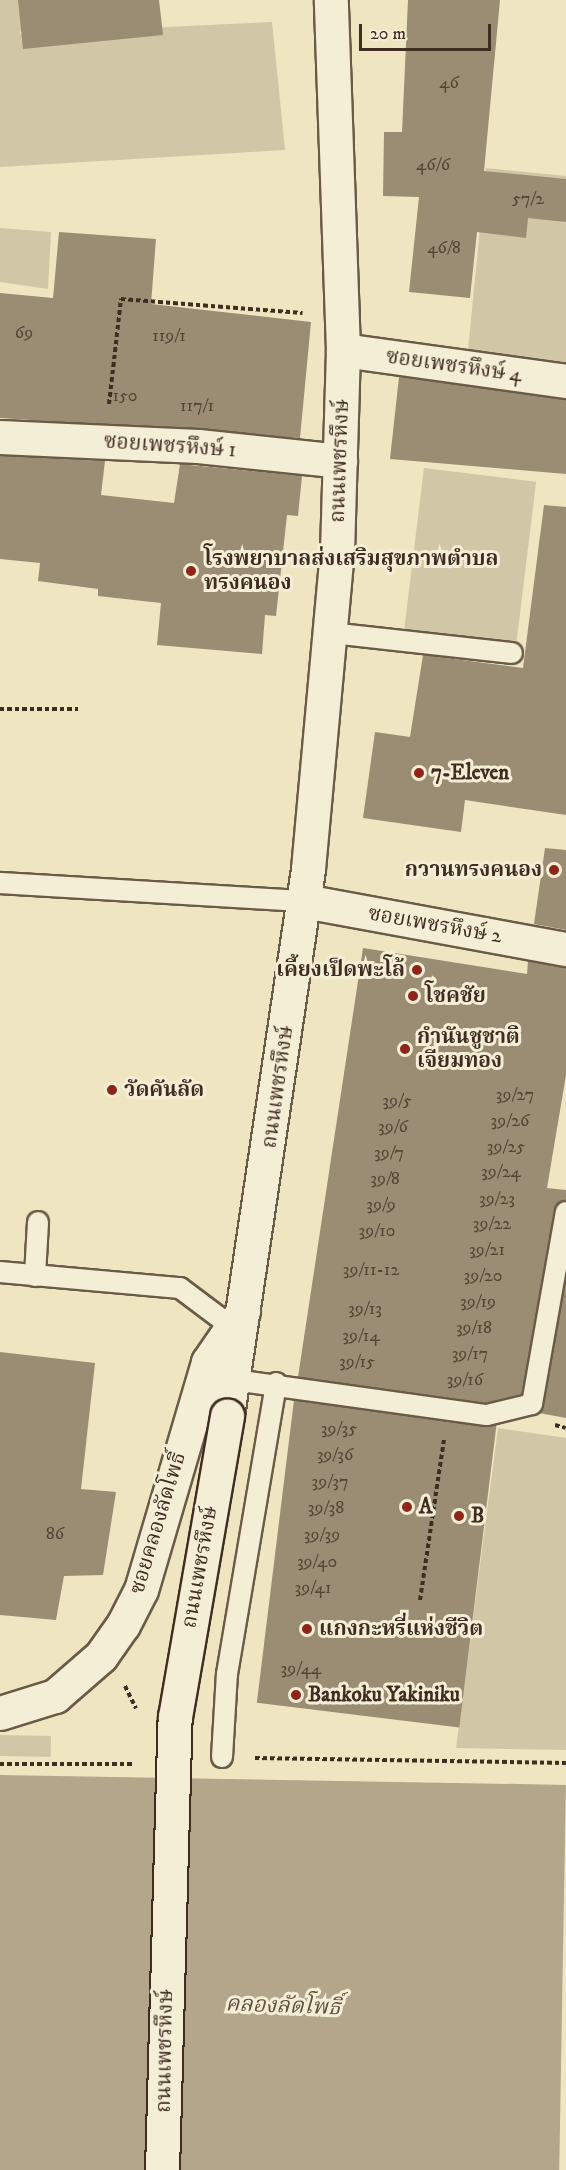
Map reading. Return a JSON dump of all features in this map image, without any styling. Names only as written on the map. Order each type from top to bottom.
[{"type":"main road","name":"ถนนเพชรหึงษ์","points":[[162,2170],[175,1717],[234,1380],[238,1319],[304,901],[331,633],[343,350],[331,0]]},
{"type":"main road","name":"ซอยเพชรหึงษ์ 4","points":[[343,350],[566,381]]},
{"type":"main road","name":"ซอยเพชรหึงษ์ 1","points":[[0,437],[106,441],[340,460]]},
{"type":"main road","name":"ซอยเพชรหึงษ์ 2","points":[[304,901],[566,949]]},
{"type":"main road","name":"ซอยคลองลัดโพธิ์","points":[[0,1713],[55,1696],[107,1647],[141,1590],[208,1362],[238,1319]]},
{"type":"lane","points":[[331,633],[512,653]]},
{"type":"lane","points":[[0,883],[304,901]]},
{"type":"lane","points":[[234,1380],[276,1383],[487,1415],[532,1404],[566,1212]]},
{"type":"lane","points":[[34,1276],[38,1222]]},
{"type":"lane","points":[[0,1272],[180,1288],[238,1319]]},
{"type":"lane","points":[[222,1756],[227,1674],[276,1383]]},
{"type":"path","points":[[106,441],[121,299],[307,314]]},
{"type":"path","points":[[0,709],[78,709]]},
{"type":"path","points":[[420,1600],[449,1410]]},
{"type":"path","points":[[107,1647],[141,1722]]},
{"type":"path","points":[[222,1756],[566,1763]]},
{"type":"path","points":[[0,1764],[141,1763]]},
{"type":"shaded area","points":[[0,0],[29,0],[20,34],[272,22],[285,150],[0,167]]},
{"type":"shaded area","points":[[486,168],[566,176],[566,368],[468,350]]},
{"type":"shaded area","points":[[0,228],[51,232],[48,289],[0,282]]},
{"type":"shaded area","points":[[424,468],[536,482],[516,645],[404,631]]},
{"type":"shaded area","points":[[498,1428],[566,1438],[566,1750],[456,1748]]},
{"type":"shaded area","points":[[0,1735],[51,1736],[51,1757],[0,1756]]},
{"type":"water","name":"คลองลัดโพธิ์","points":[[0,1775],[566,1785],[559,2170],[0,2170]]},
{"type":"building","points":[[18,0],[159,0],[163,35],[23,49]]},
{"type":"building","points":[[408,0],[500,0],[484,171],[566,179],[566,222],[528,218],[526,238],[477,232],[470,298],[409,292],[419,197],[383,196],[384,132],[402,132]]},
{"type":"building","points":[[59,232],[156,239],[151,304],[311,322],[300,438],[0,418],[0,293],[53,298]]},
{"type":"building","points":[[399,377],[566,399],[566,474],[390,459]]},
{"type":"building","points":[[0,456],[105,461],[101,495],[174,503],[180,464],[302,476],[298,516],[287,515],[276,616],[265,615],[262,654],[157,645],[161,603],[98,596],[98,589],[38,581],[40,563],[0,559]]},
{"type":"building","points":[[544,505],[566,507],[566,815],[465,800],[461,832],[363,818],[375,732],[410,737],[423,655],[523,668]]},
{"type":"building","points":[[545,848],[566,850],[566,930],[534,924]]},
{"type":"building","points":[[363,948],[527,974],[528,961],[566,967],[566,1075],[547,1188],[566,1190],[566,1200],[554,1210],[522,1394],[486,1403],[298,1377]]},
{"type":"building","points":[[566,1281],[566,1418],[539,1413]]},
{"type":"building","points":[[0,1352],[95,1363],[81,1489],[116,1492],[103,1575],[64,1576],[56,1620],[0,1615]]},
{"type":"building","points":[[294,1400],[496,1425],[459,1728],[257,1703]]},
{"type":"place","name":"โรงพยาบาลส่งเสริมสุขภาพตำบล ทรงคนอง","points":[[191,571]]},
{"type":"place","name":"7-Eleven","points":[[419,773]]},
{"type":"place","name":"กวานทรงคนอง","points":[[554,870]]},
{"type":"place","name":"เคี้ยงเป็ดพะโล้","points":[[417,970]]},
{"type":"place","name":"โชคชัย","points":[[413,996]]},
{"type":"place","name":"กำนันชูชาติ เจียมทอง","points":[[405,1049]]},
{"type":"place","name":"วัดคันลัด","points":[[112,1090]]},
{"type":"place","name":"A","points":[[407,1507]]},
{"type":"place","name":"B","points":[[459,1516]]},
{"type":"place","name":"แกงกะหรี่แห่งชีวิต","points":[[307,1629]]},
{"type":"place","name":"Bankoku Yakiniku","points":[[296,1695]]}]
